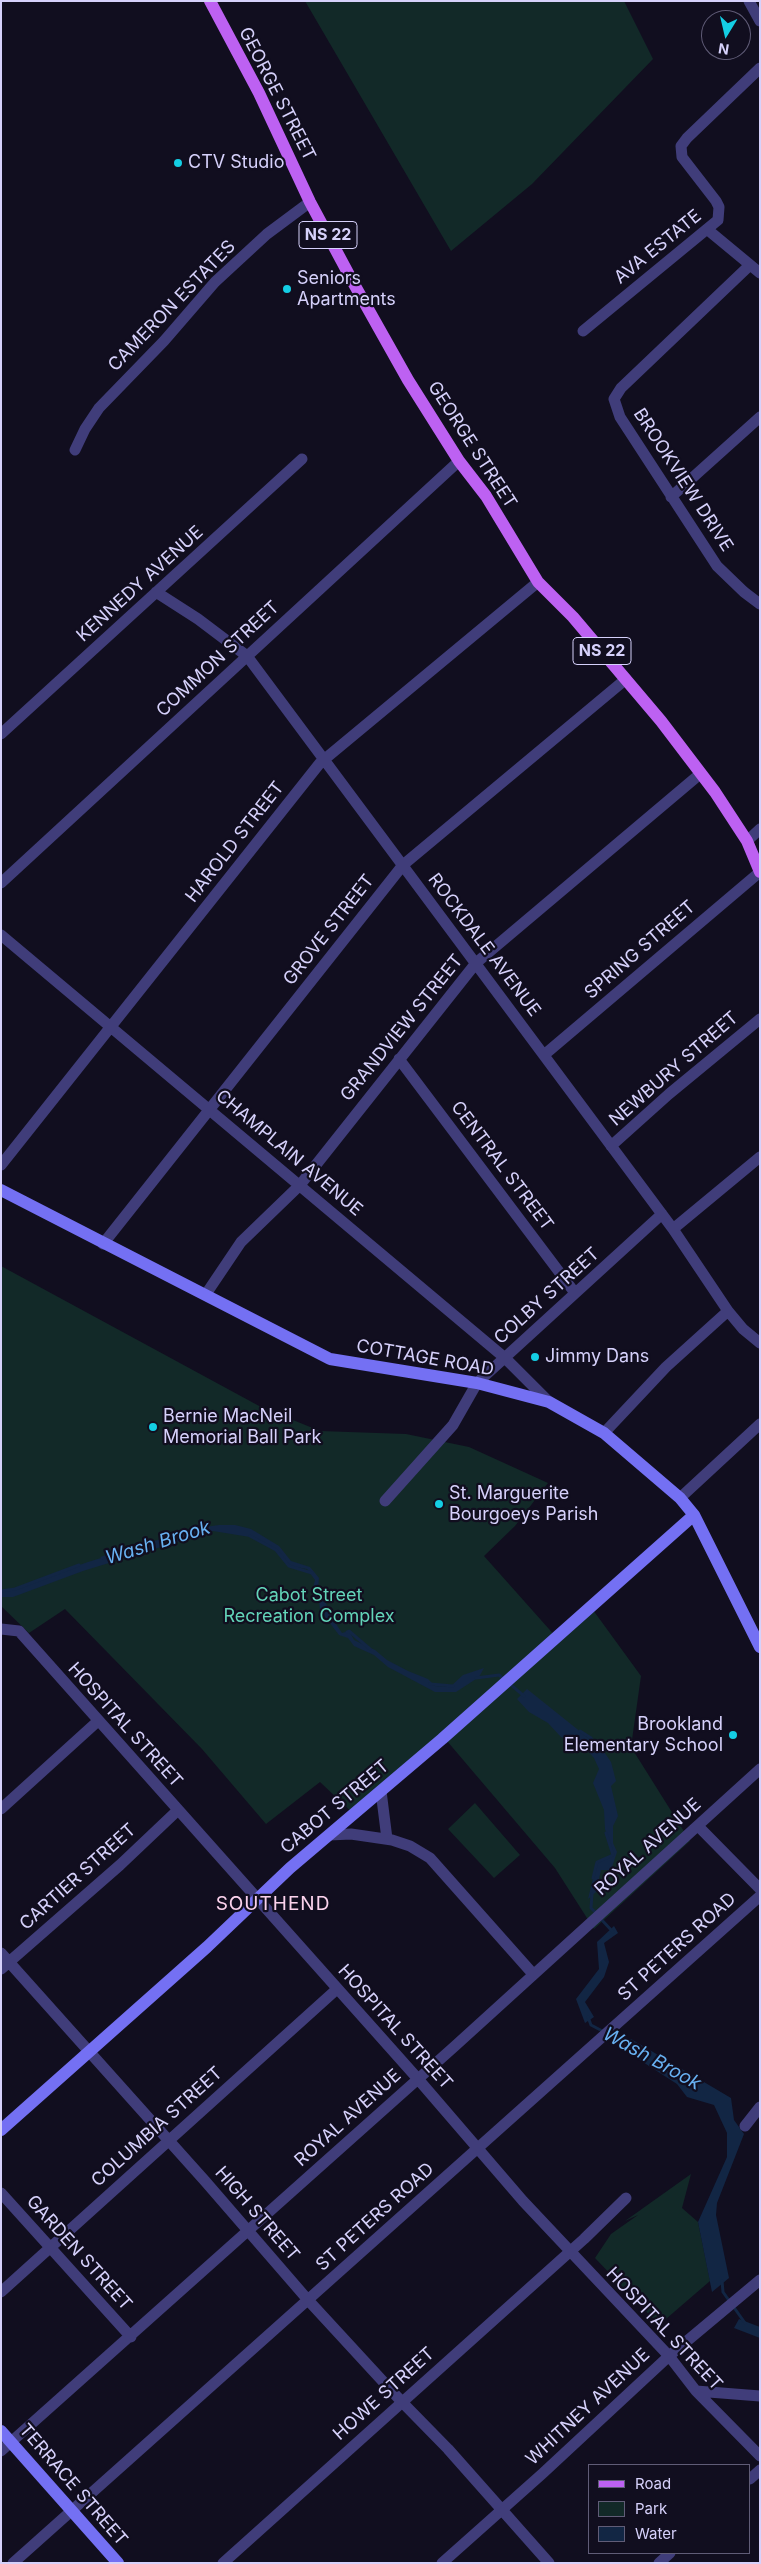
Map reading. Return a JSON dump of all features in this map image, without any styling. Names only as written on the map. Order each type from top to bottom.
[{"type":"main road","name":"GEORGE STREET","points":[[210,1],[259,93],[310,202],[408,380],[458,461],[486,496],[538,582],[573,617],[671,733],[728,811],[747,841],[760,872]]},
{"type":"street","points":[[748,1],[760,21]]},
{"type":"street","name":"AVA ESTATE","points":[[583,330],[718,220],[719,207],[682,157],[681,146],[686,138],[760,68]]},
{"type":"street","name":"CAMERON ESTATES","points":[[75,450],[85,429],[99,408],[164,341],[215,282],[267,234],[310,202]]},
{"type":"street","points":[[708,230],[760,274]]},
{"type":"street","name":"BROOKVIEW DRIVE","points":[[750,265],[615,396],[615,406],[620,417],[721,571],[760,604]]},
{"type":"street","points":[[672,497],[760,416]]},
{"type":"street","name":"KENNEDY AVENUE","points":[[1,734],[302,459]]},
{"type":"street","name":"COMMON STREET","points":[[1,883],[458,461]]},
{"type":"street","name":"HAROLD STREET","points":[[1,1165],[324,759],[538,582]]},
{"type":"street","name":"ROCKDALE AVENUE","points":[[156,592],[247,656],[662,1214],[728,1311],[743,1329],[760,1343]]},
{"type":"street","name":"GROVE STREET","points":[[103,1244],[403,865],[626,679]]},
{"type":"street","name":"GRANDVIEW STREET","points":[[206,1294],[228,1258],[250,1231],[300,1185],[476,963],[700,774]]},
{"type":"street","points":[[747,841],[760,829]]},
{"type":"street","name":"SPRING STREET","points":[[544,1056],[760,872]]},
{"type":"street","name":"CHAMPLAIN AVENUE","points":[[1,935],[505,1358],[549,1402]]},
{"type":"street","name":"NEWBURY STREET","points":[[611,1146],[760,1019]]},
{"type":"street","name":"CENTRAL STREET","points":[[399,1059],[576,1293]]},
{"type":"street","points":[[673,1229],[760,1157]]},
{"type":"street","name":"COTTAGE ROAD","points":[[1,1190],[330,1359],[477,1383],[549,1402],[604,1433],[680,1498],[694,1515],[760,1647]]},
{"type":"street","name":"COLBY STREET","points":[[385,1500],[453,1425],[477,1383],[662,1214]]},
{"type":"street","points":[[604,1433],[666,1367],[728,1311]]},
{"type":"street","points":[[680,1498],[760,1424]]},
{"type":"street","name":"CABOT STREET","points":[[1,2130],[258,1900],[290,1868],[381,1791],[694,1515]]},
{"type":"street","name":"HOSPITAL STREET","points":[[1,1629],[19,1631],[418,2079],[477,2149],[569,2252],[669,2356],[696,2391],[760,2456]]},
{"type":"street","points":[[1,1809],[98,1720]]},
{"type":"street","name":"ROYAL AVENUE","points":[[1,2451],[249,2231],[760,1769]]},
{"type":"street","points":[[381,1791],[388,1839]]},
{"type":"street","name":"CARTIER STREET","points":[[4,1962],[120,1865],[178,1810]]},
{"type":"street","points":[[698,1826],[760,1890]]},
{"type":"street","points":[[329,1835],[350,1834],[388,1839],[415,1848],[439,1865],[533,1974]]},
{"type":"street","name":"ST PETERS ROAD","points":[[13,2563],[760,1896]]},
{"type":"street","name":"HIGH STREET","points":[[4,1962],[89,2052],[308,2300],[448,2449],[548,2563]]},
{"type":"street","name":"COLUMBIA STREET","points":[[1,2292],[337,1989]]},
{"type":"street","points":[[745,2126],[760,2107]]},
{"type":"street","name":"GARDEN STREET","points":[[1,2192],[131,2337]]},
{"type":"street","name":"HOWE STREET","points":[[223,2563],[569,2252],[626,2198]]},
{"type":"street","name":"WHITNEY AVENUE","points":[[442,2563],[669,2356],[760,2280]]},
{"type":"street","points":[[696,2391],[760,2396]]},
{"type":"street","name":"TERRACE STREET","points":[[1,2431],[118,2563]]},
{"type":"street","points":[[659,2563],[669,2554]]},
{"type":"green space","points":[[305,1],[624,1],[653,59],[532,184],[451,251]]},
{"type":"green space","name":"Cabot Street Recreation Complex","points":[[1,1266],[261,1407],[320,1431],[406,1434],[469,1447],[548,1483],[515,1526],[484,1556],[557,1638],[593,1610],[641,1676],[631,1747],[690,1841],[594,1929],[555,1868],[447,1741],[358,1818],[320,1782],[266,1824],[202,1749],[65,1609],[29,1633],[1,1606]]},
{"type":"green space","points":[[475,1803],[520,1855],[494,1878],[448,1829]]},
{"type":"green space","points":[[691,2174],[682,2208],[698,2222],[710,2281],[659,2325],[595,2258],[611,2234],[638,2215],[625,2221]]},
{"type":"water","points":[[235,1525],[251,1529],[279,1546],[291,1561],[310,1567],[319,1578],[318,1589],[325,1597],[324,1606],[342,1633],[349,1631],[354,1640],[375,1650],[387,1660],[428,1679],[435,1686],[450,1687],[463,1675],[484,1668],[479,1677],[456,1692],[435,1692],[388,1667],[374,1655],[354,1646],[348,1638],[339,1635],[320,1610],[319,1600],[312,1592],[315,1580],[307,1569],[289,1566],[276,1550],[256,1538],[213,1531],[83,1571],[13,1597],[1,1597],[1,1590],[7,1591],[88,1562],[198,1528]]},
{"type":"water","points":[[527,1689],[602,1749],[611,1762],[616,1781],[611,1786],[618,1816],[613,1826],[613,1843],[617,1852],[611,1870],[601,1870],[596,1892],[588,1899],[597,1862],[613,1854],[605,1829],[604,1810],[593,1783],[599,1769],[594,1758],[585,1748],[561,1737],[548,1723],[529,1712],[517,1699]]},
{"type":"water","points":[[614,1926],[618,1933],[604,1943],[609,1962],[604,1977],[585,2002],[594,2017],[585,2023],[576,1999],[599,1969],[597,1942]]},
{"type":"water","points":[[631,2039],[731,2098],[734,2120],[744,2134],[717,2203],[716,2215],[729,2278],[712,2292],[698,2222],[727,2157],[727,2133],[714,2105],[687,2097],[677,2084],[621,2048]]},
{"type":"water","points":[[739,2319],[760,2327],[760,2338],[734,2328]]},
{"type":"waterway","name":"Wash Brook","points":[[250,1536],[276,1550],[289,1566],[312,1573]]},
{"type":"waterway","name":"Wash Brook","points":[[102,1558],[170,1538]]},
{"type":"waterway","name":"Wash Brook","points":[[1,1591],[15,1589],[79,1565]]},
{"type":"waterway","name":"Wash Brook","points":[[323,1600],[332,1620]]},
{"type":"waterway","name":"Wash Brook","points":[[347,1632],[349,1631],[370,1649]]},
{"type":"waterway","name":"Wash Brook","points":[[476,1678],[499,1675],[505,1680]]},
{"type":"waterway","name":"Wash Brook","points":[[430,1684],[453,1686]]},
{"type":"waterway","name":"Wash Brook","points":[[510,1684],[524,1696]]},
{"type":"waterway","name":"Wash Brook","points":[[580,1731],[591,1738],[594,1743]]},
{"type":"waterway","name":"Wash Brook","points":[[593,1878],[597,1862],[613,1855],[606,1833]]},
{"type":"waterway","name":"Wash Brook","points":[[592,1894],[591,1908],[596,1913]]},
{"type":"waterway","name":"Wash Brook","points":[[600,1918],[613,1932]]},
{"type":"waterway","name":"Wash Brook","points":[[588,2017],[591,2025],[629,2045]]},
{"type":"waterway","name":"Wash Brook","points":[[722,2281],[723,2292],[745,2323]]},
{"type":"place","name":"CTV Studio","points":[[178,163]]},
{"type":"place","name":"Seniors Apartments","points":[[287,289]]},
{"type":"place","name":"Jimmy Dans","points":[[535,1357]]},
{"type":"place","name":"Bernie MacNeil Memorial Ball Park","points":[[153,1427]]},
{"type":"place","name":"St. Marguerite Bourgoeys Parish","points":[[439,1504]]},
{"type":"place","name":"Brookland Elementary School","points":[[733,1735]]},
{"type":"district","name":"SOUTHEND","points":[[273,1904]]}]
